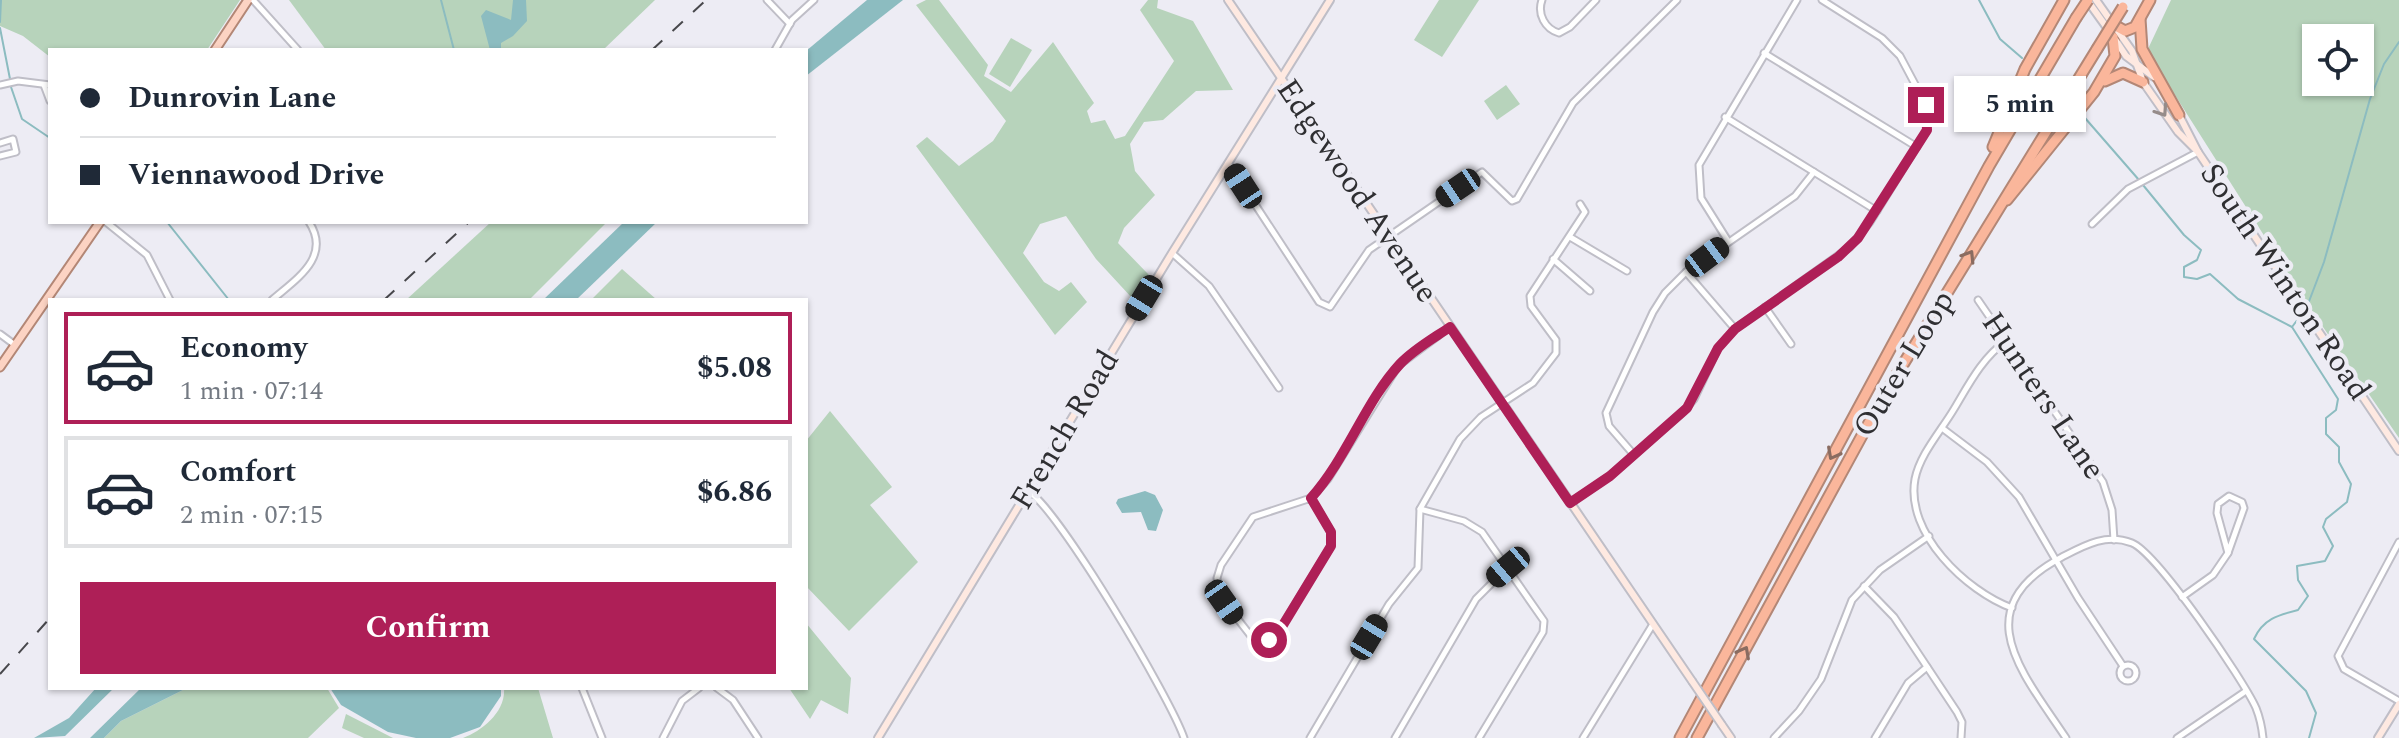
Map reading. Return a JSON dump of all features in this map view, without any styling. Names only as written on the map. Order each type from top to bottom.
[{"type":"highway","points":[[1989,166],[2020,80],[2062,0]]},
{"type":"highway","points":[[2114,25],[2127,31],[2140,19],[2150,0]]},
{"type":"highway","name":"Outer Loop","points":[[1680,738],[1989,166],[2089,1]]},
{"type":"highway","name":"Outer Loop","points":[[1697,738],[1883,397],[2125,4]]},
{"type":"highway","points":[[2140,19],[2143,51],[2179,115]]},
{"type":"highway","points":[[1999,207],[2044,158],[2094,92],[2114,59],[2116,46],[2113,37]]},
{"type":"highway","points":[[2094,92],[2117,74],[2130,74],[2143,82]]},
{"type":"main road","points":[[216,48],[251,0]]},
{"type":"main road","points":[[49,298],[102,224]]},
{"type":"main road","points":[[0,367],[48,299]]},
{"type":"street","points":[[251,0],[296,48]]},
{"type":"street","points":[[767,0],[790,24]]},
{"type":"street","points":[[776,48],[790,24],[814,0]]},
{"type":"street","name":"Edgewood Avenue","points":[[1228,0],[1731,738]]},
{"type":"street","name":"French Road","points":[[878,738],[1172,253],[1330,0]]},
{"type":"street","points":[[1542,0],[1543,19],[1559,33],[1570,27],[1596,0]]},
{"type":"street","points":[[1228,163],[1324,307],[1337,302],[1365,255],[1482,172],[1512,201],[1517,199],[1573,103],[1677,0]]},
{"type":"street","points":[[1728,241],[1703,203],[1697,182],[1703,153],[1797,0]]},
{"type":"street","points":[[1570,503],[1634,455],[1687,408],[1718,348],[1735,329],[1842,254],[1877,211],[1928,126],[1929,114],[1909,69],[1882,38],[1822,0]]},
{"type":"street","name":"South Winton Road","points":[[2089,1],[2114,25],[2133,52],[2143,82],[2174,128],[2198,152]]},
{"type":"street","name":"South Winton Road","points":[[2089,1],[2113,37],[2136,63],[2155,78],[2198,152],[2399,451]]},
{"type":"street","points":[[1764,53],[1917,147]]},
{"type":"street","points":[[0,85],[18,81],[47,85]]},
{"type":"street","points":[[1725,117],[1877,211]]},
{"type":"street","points":[[0,143],[13,139],[16,152],[0,156]]},
{"type":"street","points":[[2092,224],[2128,189],[2198,152]]},
{"type":"street","points":[[1634,455],[1606,420],[1608,406],[1653,312],[1686,272],[1795,196],[1814,172]]},
{"type":"street","points":[[1310,738],[1389,604],[1418,568],[1420,509],[1466,431],[1542,374],[1556,353],[1556,340],[1530,301],[1538,281],[1585,212],[1580,204]]},
{"type":"street","points":[[106,224],[147,255],[169,298]]},
{"type":"street","points":[[274,298],[313,261],[317,240],[310,224]]},
{"type":"street","points":[[1570,237],[1627,271]]},
{"type":"street","points":[[1172,253],[1209,286],[1279,388]]},
{"type":"street","points":[[1553,259],[1590,291]]},
{"type":"street","points":[[1686,272],[1735,329]]},
{"type":"street","name":"Hunters Lane","points":[[1978,300],[2103,482],[2112,510],[2114,540]]},
{"type":"street","points":[[1765,307],[1791,344]]},
{"type":"street","points":[[1311,498],[1331,532],[1331,546],[1277,634],[1265,642],[1254,640],[1219,595],[1217,578],[1221,565],[1253,517],[1311,498],[1328,479],[1398,366],[1450,327]]},
{"type":"street","points":[[0,334],[15,345]]},
{"type":"street","points":[[2006,341],[1987,356],[1922,461],[1915,480],[1915,503],[1929,536],[1968,586],[1985,598],[2012,608]]},
{"type":"street","points":[[1942,428],[1980,456],[2013,490],[2123,666]]},
{"type":"street","points":[[1028,491],[1050,513],[1129,633],[1184,738]]},
{"type":"street","points":[[2182,597],[2213,575],[2228,553],[2244,508],[2242,502],[2229,496],[2218,504],[2217,513],[2228,553]]},
{"type":"street","points":[[1420,509],[1473,525],[1508,567],[1541,615],[1544,627],[1479,738]]},
{"type":"street","points":[[1774,738],[1799,711],[1821,679],[1845,611],[1864,586],[1888,563],[1929,536]]},
{"type":"street","points":[[2066,738],[2015,660],[2009,633],[2012,608],[2026,582],[2056,561],[2093,542],[2114,540],[2133,544],[2148,553],[2182,597],[2255,705],[2263,738]]},
{"type":"street","points":[[2378,738],[2399,702],[2344,669],[2338,656],[2399,542]]},
{"type":"street","points":[[1395,738],[1476,599],[1508,567]]},
{"type":"street","points":[[1864,586],[1894,617],[1960,717],[1961,738]]},
{"type":"street","points":[[1583,738],[1653,624]]},
{"type":"street","points":[[1875,738],[1908,683],[1927,667]]},
{"type":"street","points":[[583,690],[602,738]]},
{"type":"street","points":[[663,738],[682,701],[696,690]]},
{"type":"street","points":[[720,690],[733,700],[758,738]]},
{"type":"street","points":[[2177,738],[2246,691]]},
{"type":"green space","points":[[0,0],[240,0],[208,48],[48,48],[48,55],[23,36],[0,26]]},
{"type":"green space","points":[[289,0],[655,0],[605,48],[325,48]]},
{"type":"green space","points":[[926,0],[939,0],[988,65],[984,76],[1011,92],[1053,42],[1094,103],[1087,111],[1091,123],[1105,120],[1115,139],[1125,136],[1174,61],[1140,10],[1148,0],[1158,0],[1157,8],[1193,21],[1233,90],[1196,91],[1163,120],[1144,122],[1130,144],[1135,171],[1155,195],[1124,228],[1118,243],[1149,275],[1132,298],[1096,259],[1066,216],[1040,224],[1023,253],[1044,282],[1059,291],[1071,282],[1087,302],[1055,335],[916,146],[927,137],[959,166],[993,141],[1006,121],[916,5]]},
{"type":"green space","points":[[1439,0],[1479,0],[1442,57],[1414,40]]},
{"type":"green space","points":[[2171,0],[2399,0],[2399,438],[2310,308],[2147,51]]},
{"type":"green space","points":[[1011,38],[1032,50],[1010,87],[989,74]]},
{"type":"green space","points":[[1506,85],[1520,104],[1497,120],[1484,101]]},
{"type":"green space","points":[[489,224],[605,224],[531,298],[408,298]]},
{"type":"green space","points":[[622,269],[655,298],[593,298]]},
{"type":"green space","points":[[830,411],[892,487],[870,505],[918,562],[849,631],[808,588],[808,438]]},
{"type":"green space","points":[[808,625],[851,678],[848,714],[821,700],[810,719],[790,690],[808,690]]},
{"type":"green space","points":[[183,690],[328,690],[339,708],[308,738],[104,738],[121,721]]},
{"type":"green space","points":[[504,690],[539,690],[553,738],[463,738],[478,731],[497,713]]},
{"type":"green space","points":[[346,714],[393,738],[364,738],[342,728]]},
{"type":"water","points":[[513,0],[526,0],[527,21],[513,36],[501,43],[501,48],[489,48],[481,16],[486,10],[511,20]]},
{"type":"water","points":[[867,0],[903,0],[808,74],[808,49]]},
{"type":"water","points":[[622,224],[655,224],[578,298],[545,298]]},
{"type":"water","points":[[1145,491],[1155,495],[1163,510],[1156,531],[1148,530],[1141,512],[1122,513],[1116,503],[1118,499]]},
{"type":"water","points":[[94,690],[112,690],[65,736],[34,738],[69,718]]},
{"type":"water","points":[[139,690],[183,690],[121,721],[104,738],[90,738]]},
{"type":"water","points":[[331,690],[501,690],[501,696],[480,727],[450,738],[416,738],[388,732],[341,705]]},
{"type":"waterway","points":[[0,22],[1,0]]},
{"type":"waterway","points":[[441,0],[453,48]]},
{"type":"waterway","points":[[1979,0],[2000,39],[2022,58]]},
{"type":"waterway","points":[[0,28],[10,79]]},
{"type":"waterway","points":[[2308,304],[2324,262],[2370,99],[2384,64],[2399,42]]},
{"type":"waterway","points":[[11,87],[22,119],[48,137]]},
{"type":"waterway","points":[[2085,118],[2139,180]]},
{"type":"waterway","points":[[2143,185],[2184,235],[2201,250],[2197,260],[2184,267],[2184,277],[2197,279],[2210,274],[2238,299],[2292,327],[2338,399],[2336,410],[2326,418],[2326,434],[2339,447],[2339,462],[2351,484],[2347,502],[2326,519],[2323,527],[2333,546],[2325,561],[2297,566],[2298,580],[2308,596],[2298,610],[2272,619],[2254,639],[2306,691],[2316,713],[2309,738]]},
{"type":"waterway","points":[[169,224],[227,298]]},
{"type":"waterway","points":[[2292,327],[2298,319]]},
{"type":"railway","points":[[654,48],[706,0]]},
{"type":"railway","points":[[386,298],[467,224]]},
{"type":"railway","points":[[0,674],[48,620]]},
{"type":"route","points":[[1269,640],[1280,630],[1331,546],[1331,532],[1311,498],[1328,479],[1393,373],[1408,356],[1450,327],[1570,503],[1610,476],[1687,408],[1728,335],[1850,247],[1870,222],[1927,130],[1929,114],[1926,105]]}]
